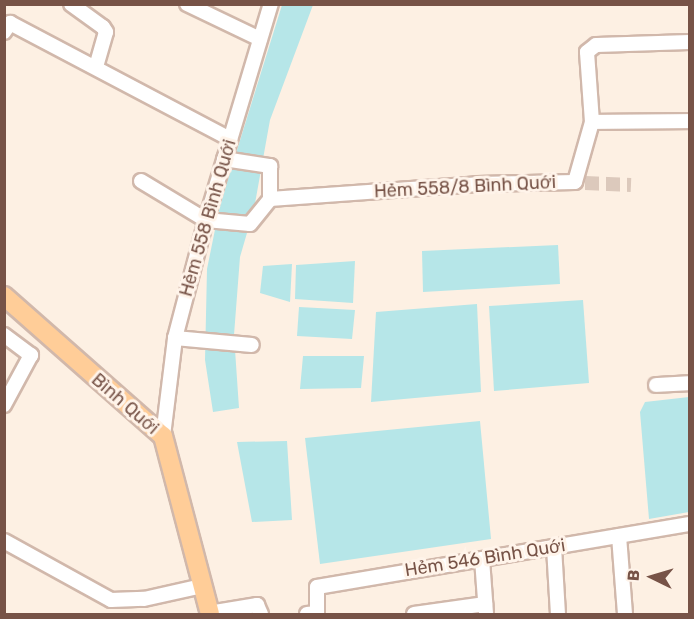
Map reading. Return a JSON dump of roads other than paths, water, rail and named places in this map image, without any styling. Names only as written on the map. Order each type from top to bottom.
[{"type":"main road","name":"Bình Quới","points":[[5,297],[163,436],[210,614]]},
{"type":"street","points":[[71,4],[103,27],[106,32],[96,66]]},
{"type":"street","points":[[187,4],[260,39]]},
{"type":"street","name":"Hẻm 558 Bình Quới","points":[[163,436],[176,338],[227,160],[230,139],[271,4]]},
{"type":"street","points":[[7,27],[96,66],[230,139]]},
{"type":"street","name":"Hẻm 558/8 Bình Quới","points":[[270,199],[477,184],[580,183],[592,122],[587,52],[596,45],[690,42]]},
{"type":"street","points":[[592,122],[690,121]]},
{"type":"street","points":[[141,181],[209,220],[248,224],[254,222],[263,204],[270,199],[270,166],[227,160]]},
{"type":"street","points":[[4,335],[31,355],[4,405]]},
{"type":"street","points":[[176,338],[246,344]]},
{"type":"street","points":[[657,385],[690,383]]},
{"type":"street","name":"Hẻm 546 Bình Quới","points":[[314,614],[317,587],[690,524]]},
{"type":"street","points":[[619,536],[625,615]]},
{"type":"street","points":[[4,541],[111,600],[144,599],[202,586]]},
{"type":"street","points":[[554,547],[558,615]]},
{"type":"street","points":[[414,615],[486,609],[482,559]]},
{"type":"street","points":[[210,614],[257,605],[261,615]]},
{"type":"water","points":[[282,5],[313,5],[270,120],[254,209],[240,257],[234,335],[239,408],[213,412],[205,360],[207,269],[220,205]]},
{"type":"water","points":[[558,245],[560,284],[423,292],[422,251]]},
{"type":"water","points":[[355,261],[353,303],[295,299],[296,265]]},
{"type":"water","points":[[292,264],[290,302],[260,293],[263,266]]},
{"type":"water","points":[[583,300],[589,383],[494,391],[489,306]]},
{"type":"water","points":[[477,304],[481,392],[371,402],[376,312]]},
{"type":"water","points":[[299,307],[355,310],[352,339],[297,336]]},
{"type":"water","points":[[303,356],[364,356],[361,388],[300,389]]},
{"type":"water","points":[[689,397],[689,512],[649,519],[640,412],[645,402]]},
{"type":"water","points":[[480,421],[491,539],[320,564],[305,438]]},
{"type":"water","points":[[287,441],[292,520],[252,522],[237,442]]},
{"type":"tunnel","points":[[585,183],[631,185]]}]
